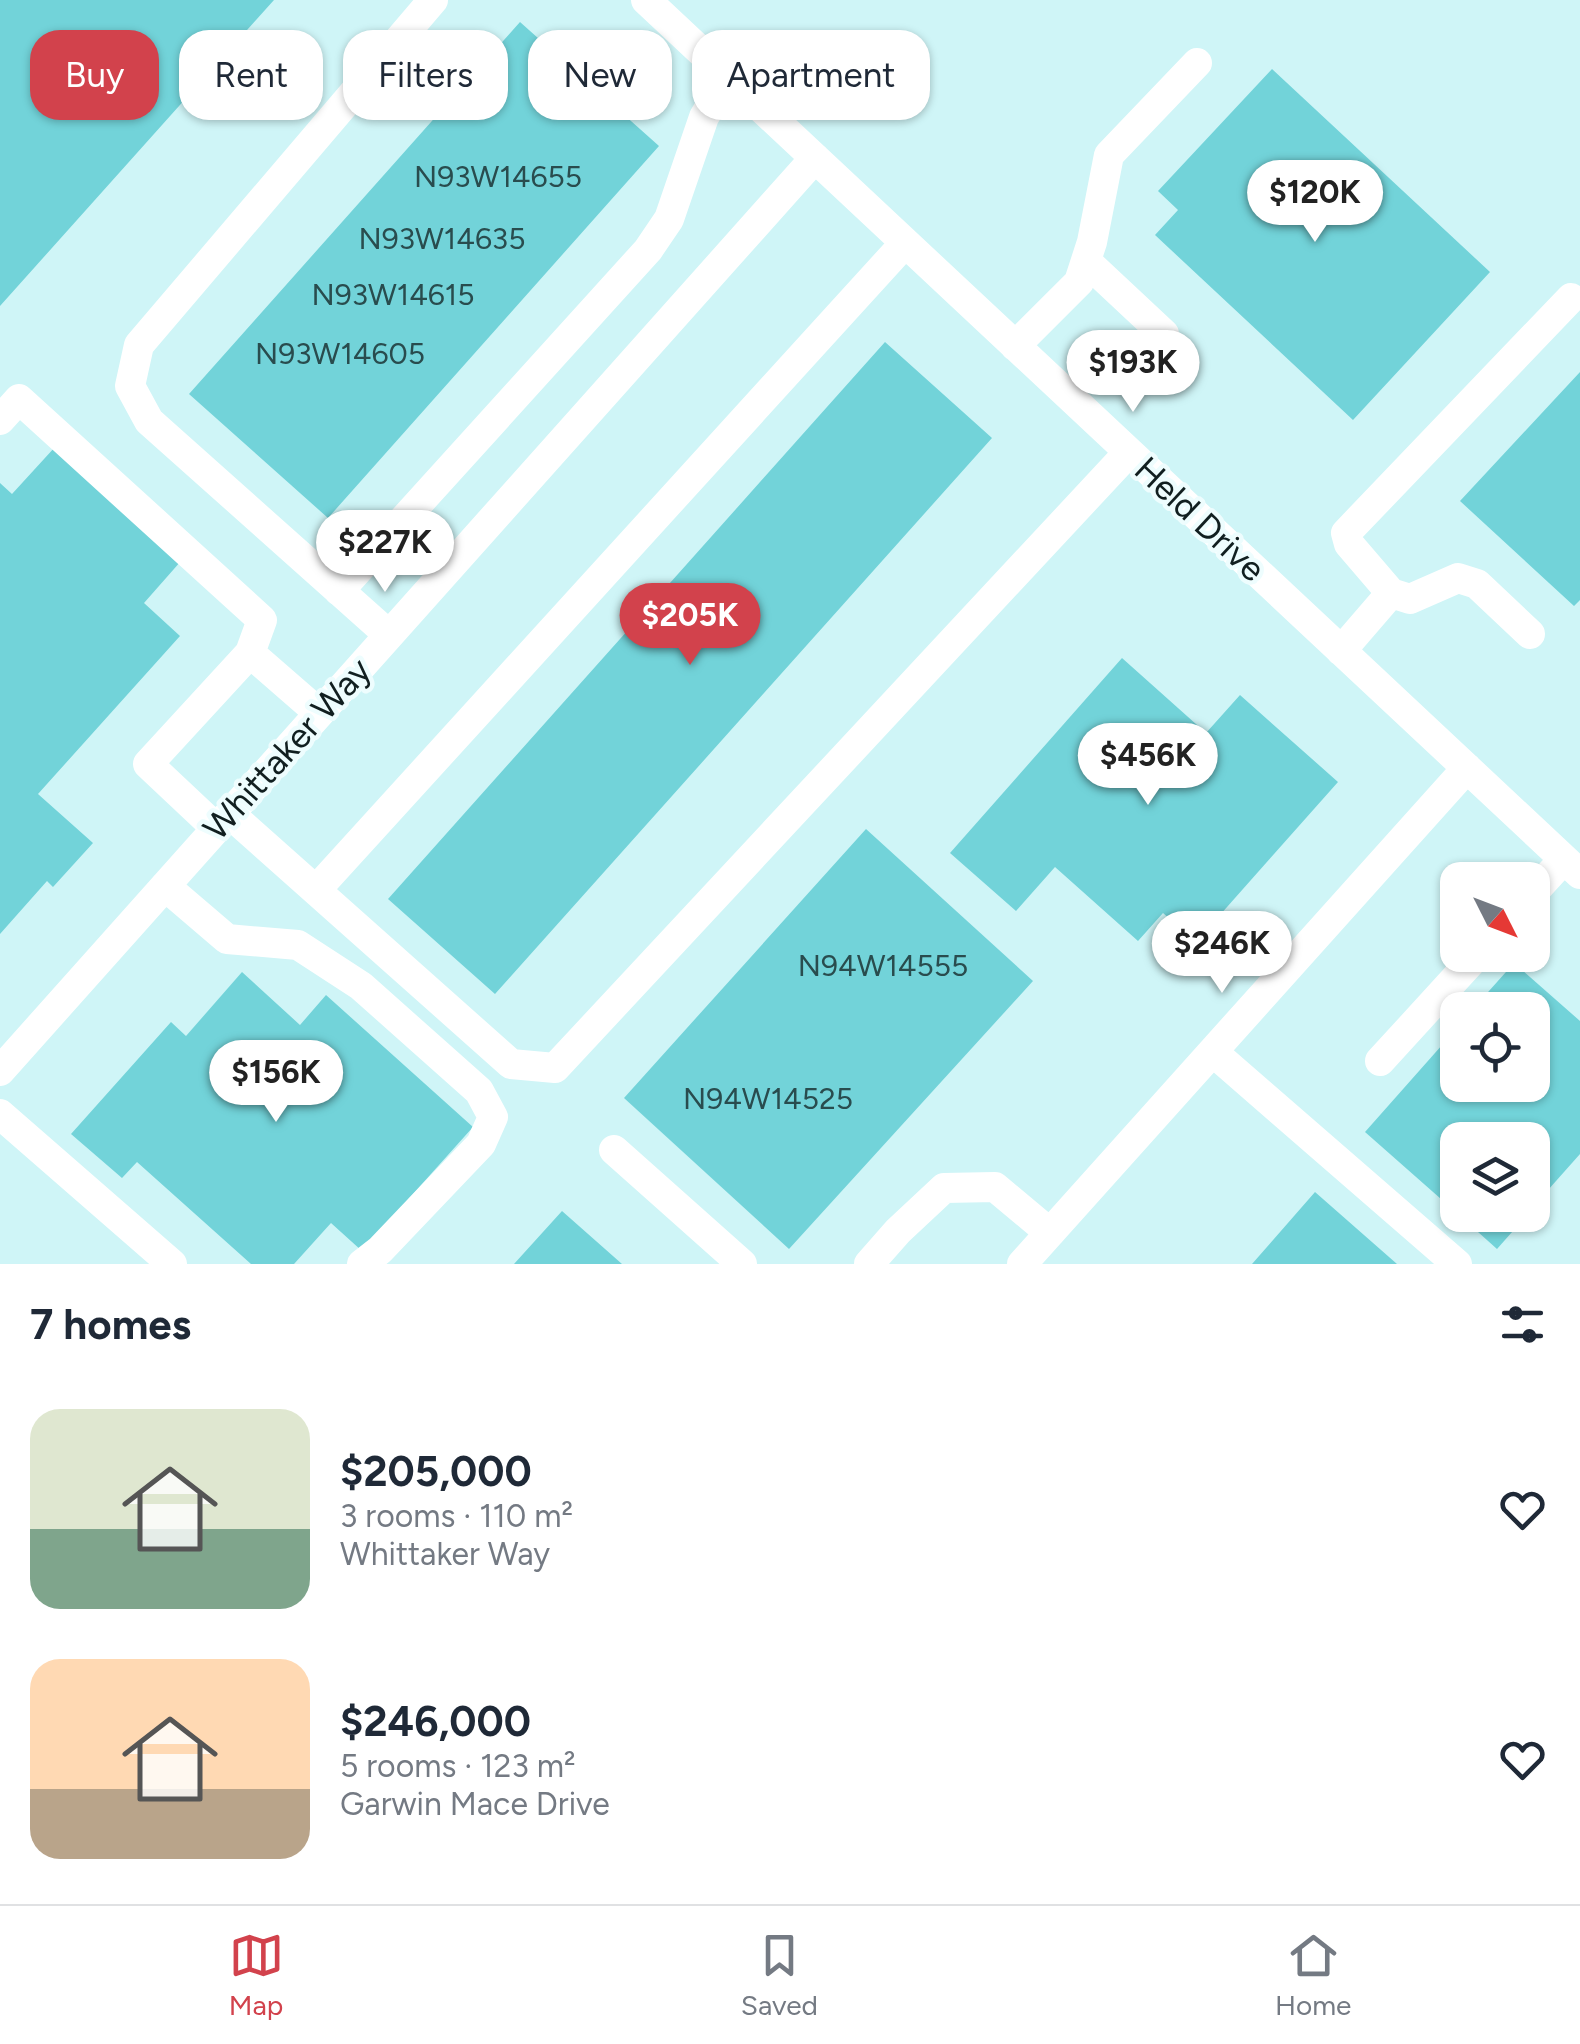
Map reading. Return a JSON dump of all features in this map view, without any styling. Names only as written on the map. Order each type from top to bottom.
[{"type":"street","points":[[389,635],[149,422],[130,386],[139,345],[433,0]]},
{"type":"street","name":"Held Drive","points":[[646,0],[692,43]]},
{"type":"street","points":[[1015,346],[1080,282],[1109,155],[1198,62]]},
{"type":"street","points":[[340,591],[648,250],[669,219],[703,120]]},
{"type":"street","name":"Held Drive","points":[[774,120],[1572,867]]},
{"type":"street","name":"Whittaker Way","points":[[0,1071],[814,158]]},
{"type":"street","points":[[316,890],[905,243]]},
{"type":"street","points":[[1086,262],[1164,334]]},
{"type":"street","points":[[1530,634],[1477,584],[1458,578],[1410,599],[1391,593],[1349,544],[1346,533],[1571,298]]},
{"type":"street","points":[[9,410],[262,620],[250,653],[148,764],[316,890],[511,1064],[555,1068],[1129,452]]},
{"type":"street","points":[[1341,651],[1391,593]]},
{"type":"street","points":[[250,653],[319,713]]},
{"type":"street","points":[[1022,1264],[1467,768]]},
{"type":"street","points":[[1550,882],[1572,867]]},
{"type":"street","points":[[165,886],[227,940],[298,945],[361,986],[479,1092],[493,1117],[481,1144],[362,1264]]},
{"type":"street","points":[[1380,1062],[1462,972]]},
{"type":"street","points":[[1213,1052],[1457,1264]]},
{"type":"street","points":[[0,1114],[172,1264]]},
{"type":"street","points":[[614,1150],[742,1264]]},
{"type":"street","points":[[869,1264],[944,1188],[995,1187],[1050,1233]]},
{"type":"building","points":[[0,0],[274,0],[247,30],[179,30],[179,106],[0,306]]},
{"type":"building","points":[[520,22],[529,30],[528,120],[630,120],[659,146],[328,518],[189,394],[433,120],[508,120],[508,35]]},
{"type":"building","points":[[1272,69],[1490,272],[1353,420],[1155,235],[1178,210],[1158,191]]},
{"type":"building","points":[[885,342],[992,438],[495,994],[388,899]]},
{"type":"building","points":[[1580,372],[1580,600],[1574,606],[1460,501]]},
{"type":"building","points":[[55,447],[181,561],[144,603],[180,636],[38,794],[93,843],[53,887],[47,881],[0,934],[0,483],[12,494]]},
{"type":"building","points":[[1122,658],[1206,733],[1240,695],[1338,782],[1196,942],[1163,913],[1138,941],[1055,867],[1016,911],[950,853]]},
{"type":"building","points":[[866,829],[1033,981],[789,1249],[624,1098]]},
{"type":"building","points":[[242,972],[300,1025],[326,995],[473,1127],[362,1251],[331,1223],[294,1264],[251,1264],[137,1162],[122,1178],[71,1134],[171,1022],[186,1036]]},
{"type":"building","points":[[1506,972],[1524,972],[1547,992],[1488,992]]},
{"type":"building","points":[[1550,995],[1580,1021],[1580,1154],[1550,1188],[1550,1122],[1440,1122],[1440,1198],[1365,1132],[1440,1047],[1440,1102],[1550,1102]]},
{"type":"building","points":[[1315,1192],[1397,1264],[1252,1264]]},
{"type":"building","points":[[562,1211],[622,1264],[514,1264]]},
{"type":"building","points":[[1478,1232],[1512,1232],[1497,1249]]}]
